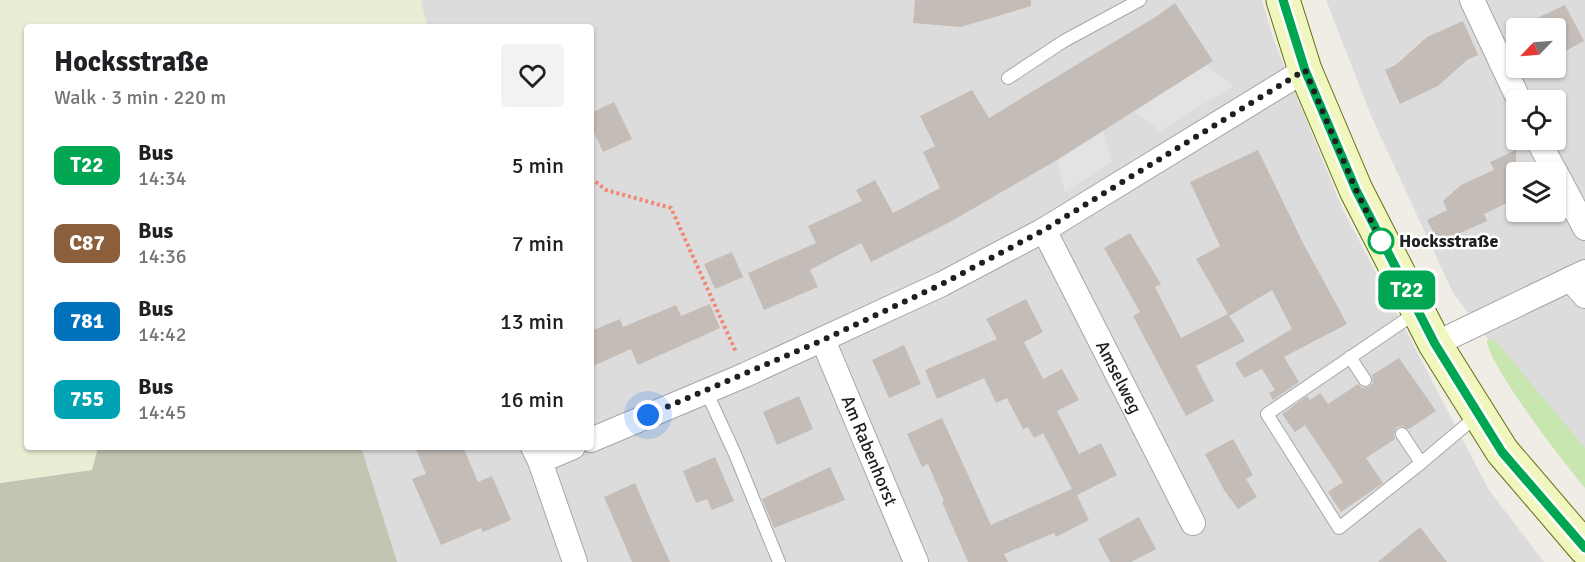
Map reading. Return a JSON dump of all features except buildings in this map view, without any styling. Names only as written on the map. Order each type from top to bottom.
[{"type":"main road","points":[[1283,0],[1305,70],[1356,190],[1435,344],[1502,452],[1585,548]]},
{"type":"street","points":[[1472,0],[1514,90]]},
{"type":"street","points":[[594,439],[745,375],[942,284],[1044,230],[1305,70]]},
{"type":"street","points":[[1566,193],[1585,228]]},
{"type":"street","name":"Amselweg","points":[[1044,230],[1193,523]]},
{"type":"street","points":[[1435,344],[1580,282]]},
{"type":"street","name":"Am Rabenhorst","points":[[823,340],[916,562]]},
{"type":"street","points":[[558,450],[537,454],[575,562]]},
{"type":"lane","points":[[1008,78],[1064,41],[1140,0]]},
{"type":"lane","points":[[1418,311],[1267,414],[1339,528],[1478,415]]},
{"type":"lane","points":[[1350,357],[1365,380]]},
{"type":"lane","points":[[706,391],[735,454],[779,562]]},
{"type":"lane","points":[[1402,434],[1421,463]]},
{"type":"path","points":[[594,180],[606,190],[671,208],[745,375]]},
{"type":"shaded area","points":[[0,0],[1262,0],[1273,38],[1342,208],[1489,490],[1544,562],[0,562]]},
{"type":"shaded area","points":[[0,0],[422,0],[427,24],[24,24],[24,450],[97,450],[92,470],[0,483]]},
{"type":"shaded area","points":[[1326,0],[1585,0],[1585,467],[1453,293],[1372,118]]},
{"type":"shaded area","points":[[1207,65],[1233,86],[1160,131],[1134,111]]},
{"type":"shaded area","points":[[1103,131],[1112,162],[1065,192],[1057,160]]},
{"type":"shaded area","points":[[97,450],[362,450],[397,562],[0,562],[0,483],[91,470]]},
{"type":"green space","points":[[1494,339],[1585,448],[1585,488],[1513,392],[1490,352],[1487,340]]},
{"type":"bus line","name":"T22","points":[[1283,0],[1305,70],[1356,190],[1435,344],[1502,452],[1585,548]]},
{"type":"place","name":"Hocksstraße","points":[[1381,241]]},
{"type":"route","points":[[648,415],[745,375],[942,284],[1044,230],[1305,70],[1356,190],[1381,241]]}]
